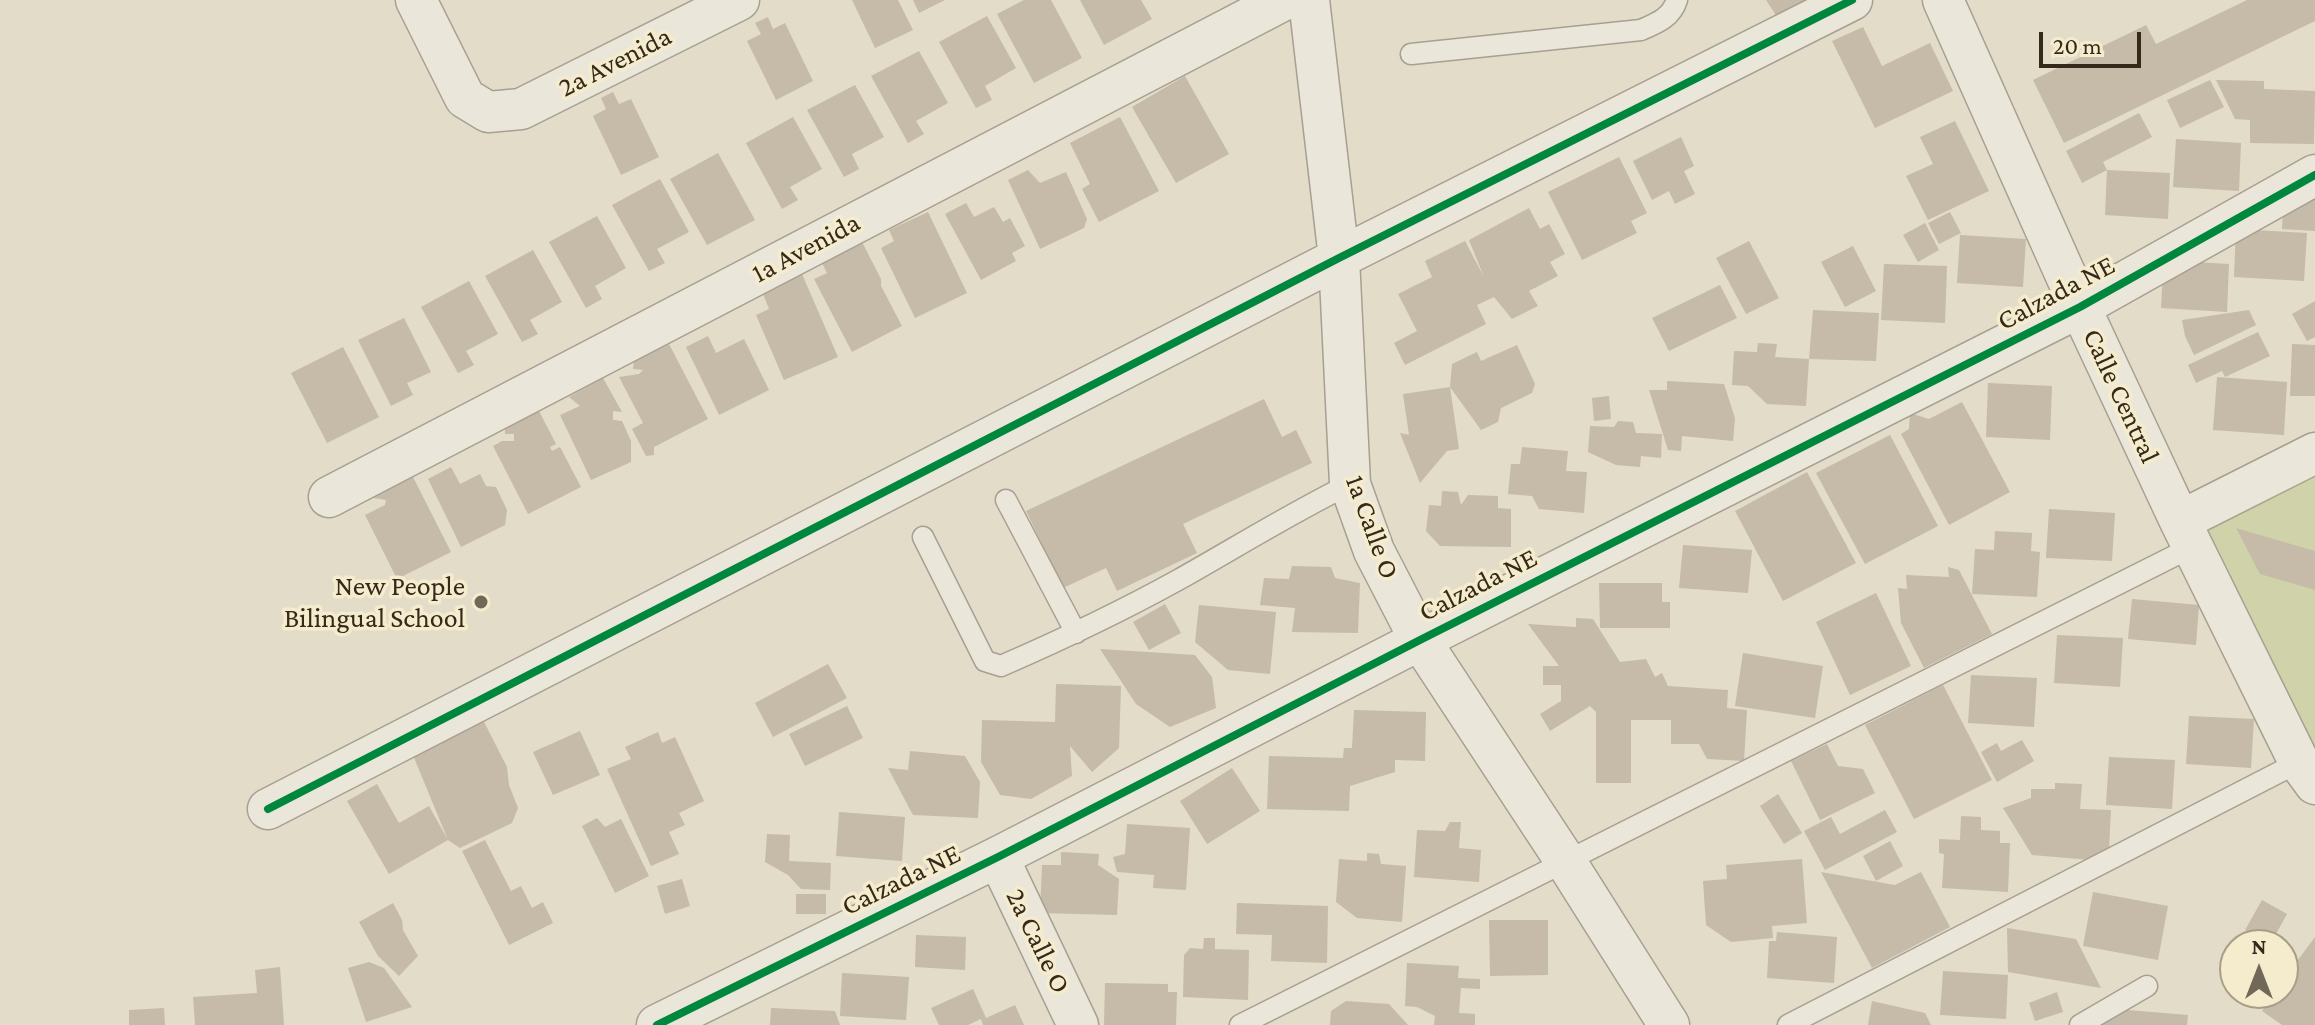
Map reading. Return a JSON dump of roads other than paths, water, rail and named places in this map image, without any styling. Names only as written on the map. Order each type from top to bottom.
[{"type":"street","name":"2a Avenida","points":[[416,0],[465,98],[488,112],[521,109],[739,0]]},
{"type":"street","name":"1a Avenida","points":[[329,497],[1284,0]]},
{"type":"street","name":"1a Calle O","points":[[1309,0],[1339,258],[1350,484],[1374,551],[1420,640],[1669,1025]]},
{"type":"street","points":[[268,809],[1339,258],[1852,0]]},
{"type":"street","name":"Calle Central","points":[[1943,0],[2080,307],[2186,534],[2307,773]]},
{"type":"street","name":"Calzada NE","points":[[657,1025],[998,857],[2080,307],[2315,175]]},
{"type":"street","points":[[2186,534],[2315,453]]},
{"type":"street","name":"2a Calle O","points":[[998,857],[1078,1025]]},
{"type":"lane","points":[[1411,54],[1641,30],[1663,20],[1677,0]]},
{"type":"lane","points":[[923,537],[985,661],[1001,666],[1076,633],[1175,582],[1350,484]]},
{"type":"lane","points":[[1006,500],[1076,633]]},
{"type":"lane","points":[[1240,1025],[1566,862],[2186,534]]},
{"type":"lane","points":[[1788,1025],[2307,773]]},
{"type":"lane","points":[[2080,1025],[2147,986]]},
{"type":"place","name":"New People Bilingual School","points":[[481,602]]}]
